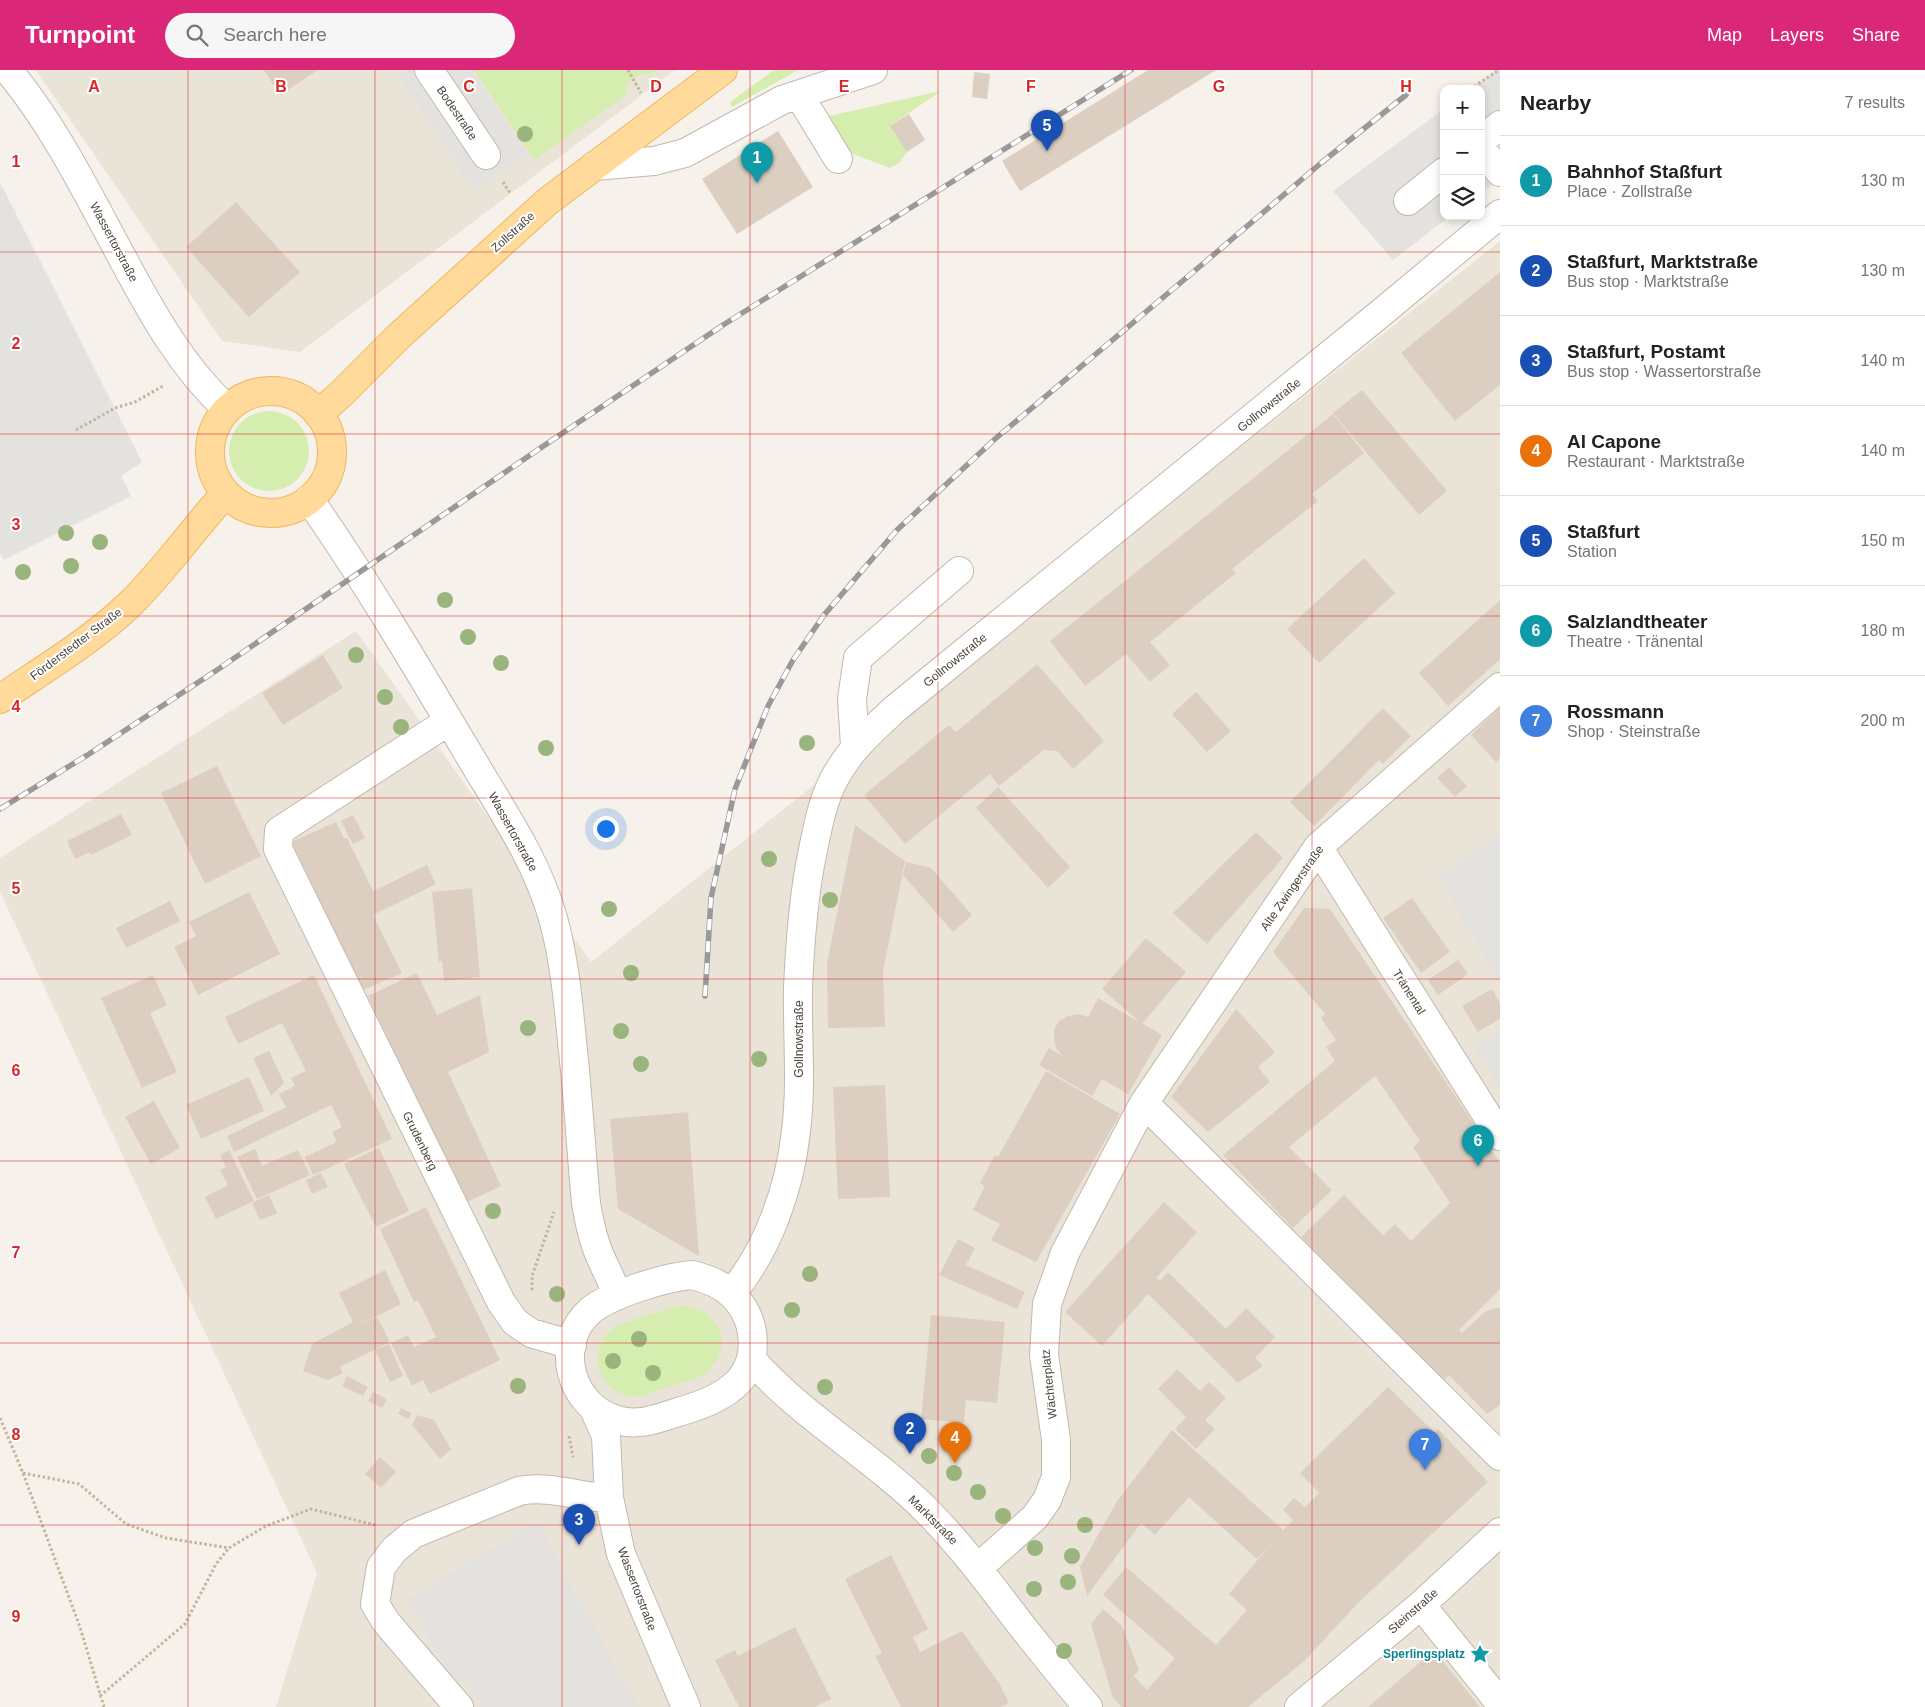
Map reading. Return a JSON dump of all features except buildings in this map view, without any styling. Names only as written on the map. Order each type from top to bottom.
[{"type":"main road","name":"Zollstraße","points":[[318,414],[340,395],[399,336],[527,219],[594,166],[724,70]]},
{"type":"main road","points":[[274,391],[298,398],[309,404],[318,414],[329,435],[332,458],[324,481],[318,491],[309,499],[289,510],[266,512],[245,506],[226,493],[214,473],[210,451],[215,428],[227,409],[249,395],[274,391]]},
{"type":"main road","name":"Förderstedter Straße","points":[[0,699],[88,638],[128,605],[179,550],[226,493]]},
{"type":"street","name":"Wassertorstraße","points":[[8,70],[42,115],[64,150],[168,339],[214,396],[227,409]]},
{"type":"street","name":"Bodestraße","points":[[429,70],[486,155]]},
{"type":"street","points":[[594,166],[654,160],[684,153],[782,100],[873,70]]},
{"type":"street","points":[[799,95],[838,159]]},
{"type":"street","points":[[1485,138],[1500,125]]},
{"type":"street","points":[[1485,154],[1500,172]]},
{"type":"street","points":[[1408,201],[1440,175]]},
{"type":"street","name":"Gollnowstraße","points":[[731,1294],[741,1282],[764,1243],[789,1171],[796,1131],[799,1084],[798,987],[806,881],[818,826],[834,780],[855,746],[904,702],[1500,214]]},
{"type":"street","name":"Wassertorstraße","points":[[309,499],[341,546],[449,720],[526,851],[552,916],[565,970],[568,995],[586,1203],[590,1224],[600,1255],[617,1296]]},
{"type":"street","points":[[855,746],[852,699],[858,658],[959,571]]},
{"type":"street","name":"Alte Zwingerstraße","points":[[1144,1103],[1318,848],[1500,686]]},
{"type":"street","name":"Grudenberg","points":[[449,720],[279,831],[278,849],[501,1302],[515,1322],[531,1333],[572,1345]]},
{"type":"street","name":"Tränental","points":[[1318,848],[1500,1136]]},
{"type":"street","points":[[1144,1103],[1500,1456]]},
{"type":"street","name":"Wächterplatz","points":[[978,1568],[1035,1517],[1047,1500],[1056,1477],[1056,1440],[1044,1355],[1047,1304],[1065,1253],[1144,1103]]},
{"type":"street","name":"Wassertorstraße","points":[[692,1275],[722,1287],[731,1294],[738,1301],[750,1324],[753,1344],[752,1359],[744,1375],[734,1386],[713,1400],[645,1422],[630,1423],[616,1420],[594,1409],[585,1402],[576,1386],[570,1364],[572,1345],[576,1331],[589,1312],[602,1302],[666,1279],[692,1275]]},
{"type":"street","name":"Marktstraße","points":[[752,1359],[779,1389],[862,1455],[926,1510],[978,1568],[1025,1630],[1088,1707]]},
{"type":"street","name":"Wassertorstraße","points":[[594,1409],[606,1436],[609,1498],[621,1554],[686,1707]]},
{"type":"street","points":[[459,1707],[386,1622],[376,1604],[380,1567],[394,1550],[413,1534],[519,1491],[546,1489],[592,1498],[609,1498]]},
{"type":"street","name":"Steinstraße","points":[[1300,1707],[1421,1605],[1500,1532]]},
{"type":"street","points":[[1421,1605],[1500,1703]]},
{"type":"path","points":[[1476,85],[1499,70]]},
{"type":"path","points":[[486,155],[527,219]]},
{"type":"path","points":[[76,430],[115,408],[135,402],[159,389]]},
{"type":"path","points":[[0,1418],[23,1473],[80,1627],[104,1707]]},
{"type":"path","points":[[564,1459],[573,1458]]},
{"type":"path","points":[[23,1473],[79,1484],[126,1524],[166,1538],[229,1548]]},
{"type":"path","points":[[100,1696],[185,1624],[216,1564],[229,1548],[266,1526],[311,1509],[382,1526]]},
{"type":"shaded area","points":[[36,70],[675,70],[300,352],[222,341]]},
{"type":"shaded area","points":[[409,70],[470,70],[528,154],[474,192],[399,77]]},
{"type":"shaded area","points":[[1496,70],[1500,70],[1500,179],[1485,190],[1485,85],[1476,85]]},
{"type":"shaded area","points":[[1440,112],[1440,220],[1445,220],[1393,260],[1333,191]]},
{"type":"shaded area","points":[[0,182],[142,462],[121,476],[131,496],[4,560],[0,553]]},
{"type":"shaded area","points":[[1500,241],[1500,1707],[276,1707],[317,1573],[0,892],[0,858],[356,631],[591,962]]},
{"type":"shaded area","points":[[1500,832],[1500,982],[1438,877]]},
{"type":"shaded area","points":[[1500,1029],[1500,1089],[1473,1045]]},
{"type":"shaded area","points":[[536,1521],[639,1707],[482,1707],[468,1685],[448,1672],[407,1599]]},
{"type":"green space","points":[[474,70],[658,70],[651,75],[641,74],[627,83],[626,95],[534,160]]},
{"type":"green space","points":[[774,70],[798,70],[732,107],[730,102]]},
{"type":"green space","points":[[941,91],[890,126],[907,152],[899,163],[890,168],[848,152],[829,116]]},
{"type":"green space","points":[[269,411],[284,414],[297,423],[306,436],[309,451],[306,466],[297,479],[284,488],[269,491],[254,488],[241,479],[232,466],[229,451],[232,436],[241,423],[254,414]]},
{"type":"green space","points":[[678,1306],[693,1308],[706,1313],[715,1322],[720,1332],[722,1344],[719,1356],[711,1367],[699,1377],[642,1396],[625,1395],[615,1391],[607,1384],[599,1365],[598,1354],[601,1343],[607,1334],[630,1321]]},
{"type":"railway","points":[[0,809],[89,754],[217,670],[723,325],[1131,70]]},
{"type":"railway","points":[[705,996],[711,898],[735,789],[768,706],[793,660],[824,615],[897,530],[995,439],[1321,163],[1406,95]]},
{"type":"place","name":"Staßfurt","points":[[1047,151]]},
{"type":"place","name":"Bahnhof Staßfurt","points":[[757,183]]},
{"type":"place","name":"Salzlandtheater","points":[[1478,1166]]},
{"type":"place","name":"Staßfurt, Marktstraße","points":[[910,1454]]},
{"type":"place","name":"Al Capone","points":[[955,1463]]},
{"type":"place","name":"Rossmann","points":[[1425,1470]]},
{"type":"place","name":"Staßfurt, Postamt","points":[[579,1545]]},
{"type":"place","name":"Sperlingsplatz","points":[[1480,1654]]}]
